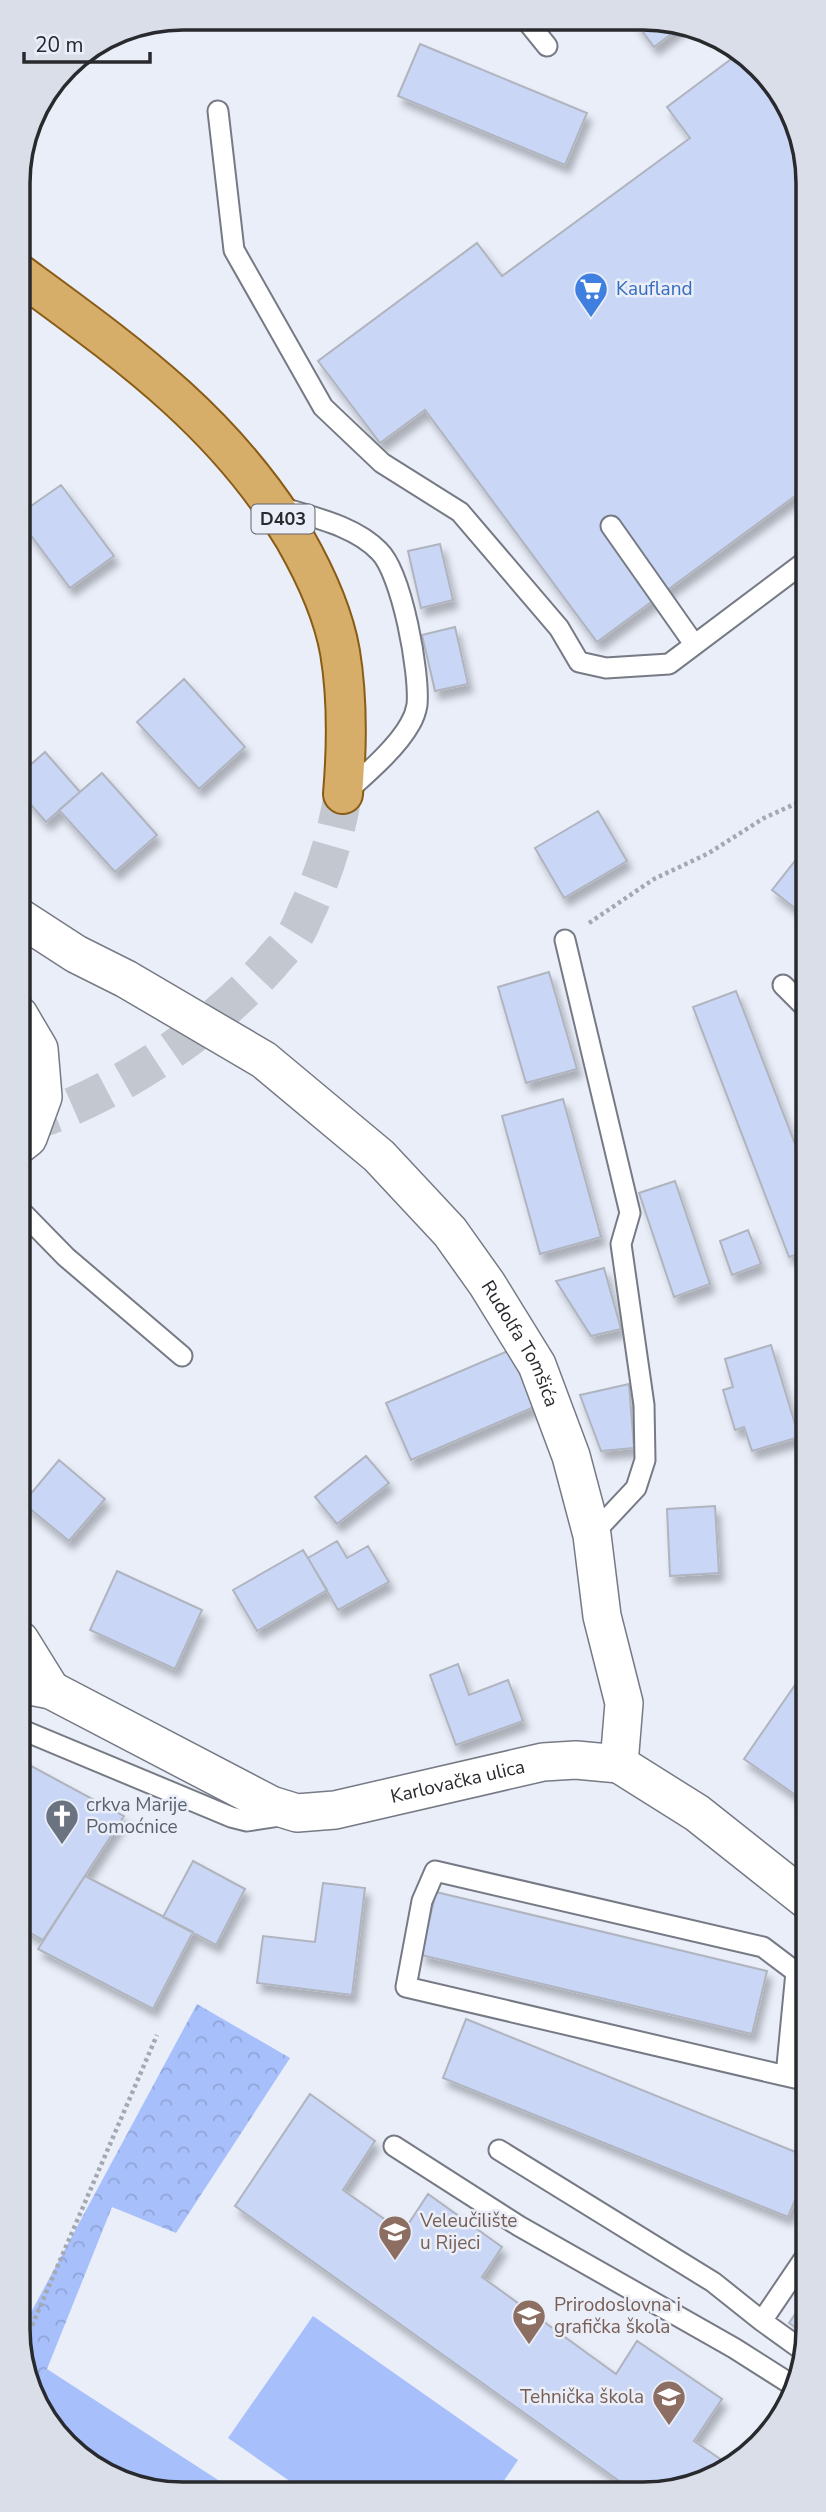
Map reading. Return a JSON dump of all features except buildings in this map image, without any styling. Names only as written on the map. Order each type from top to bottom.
[{"type":"main road","name":"D403","points":[[30,282],[164,384],[208,425],[244,465],[274,506],[304,555],[326,603],[340,650],[347,740],[343,794]]},
{"type":"street","name":"Rudolfa Tomšića","points":[[30,924],[76,954],[126,979],[264,1060],[379,1156],[441,1223],[486,1284],[537,1365],[571,1456],[592,1535],[602,1616],[624,1703],[619,1764]]},
{"type":"street","points":[[30,1034],[39,1049],[43,1097],[30,1130]]},
{"type":"street","points":[[30,1669],[36,1687]]},
{"type":"street","name":"Karlovačka ulica","points":[[36,1687],[271,1805],[297,1813],[335,1810],[543,1762],[576,1760],[619,1764]]},
{"type":"street","points":[[619,1764],[697,1813],[796,1891]]},
{"type":"lane","points":[[534,30],[547,46]]},
{"type":"lane","points":[[218,111],[234,250],[323,407],[382,463],[460,512],[559,628],[579,662],[606,668],[669,664],[796,568]]},
{"type":"lane","points":[[274,506],[353,533],[380,552],[404,606],[417,707],[409,727],[373,768],[343,794]]},
{"type":"lane","points":[[611,526],[694,644]]},
{"type":"lane","points":[[565,940],[630,1213],[621,1244],[644,1405],[645,1461],[636,1488],[592,1535]]},
{"type":"lane","points":[[783,985],[796,998]]},
{"type":"lane","points":[[30,1220],[66,1258],[182,1356]]},
{"type":"lane","name":"Karlovačka ulica","points":[[30,1734],[231,1817],[247,1821],[297,1813]]},
{"type":"lane","points":[[786,2076],[796,1972],[763,1947],[435,1871],[422,1901],[406,1987],[786,2076],[796,2078]]},
{"type":"lane","points":[[394,2146],[519,2226],[734,2348],[787,2382]]},
{"type":"lane","points":[[499,2150],[713,2282],[795,2345]]},
{"type":"lane","points":[[761,2320],[796,2270]]},
{"type":"path","points":[[565,940],[654,879],[709,853],[764,818],[796,804]]},
{"type":"path","points":[[30,2330],[157,2035]]},
{"type":"green space","points":[[197,2004],[290,2058],[176,2233],[112,2207],[40,2383],[31,2349],[30,2314]]},
{"type":"green space","points":[[313,2316],[518,2460],[503,2482],[291,2482],[228,2438]]},
{"type":"green space","points":[[47,2369],[221,2482],[173,2482],[153,2479],[106,2462],[90,2451],[61,2422],[40,2383]]},
{"type":"tunnel","points":[[30,1122],[88,1099],[156,1061],[218,1015],[271,963],[295,935],[315,892],[334,837],[343,794]]},
{"type":"place","name":"Kaufland","points":[[591,319]]},
{"type":"place","name":"crkva Marije Pomoćnice","points":[[62,1846]]},
{"type":"place","name":"Veleučilište u Rijeci","points":[[395,2262]]},
{"type":"place","name":"Prirodoslovna i grafička škola","points":[[529,2346]]},
{"type":"place","name":"Tehnička škola","points":[[669,2427]]}]
